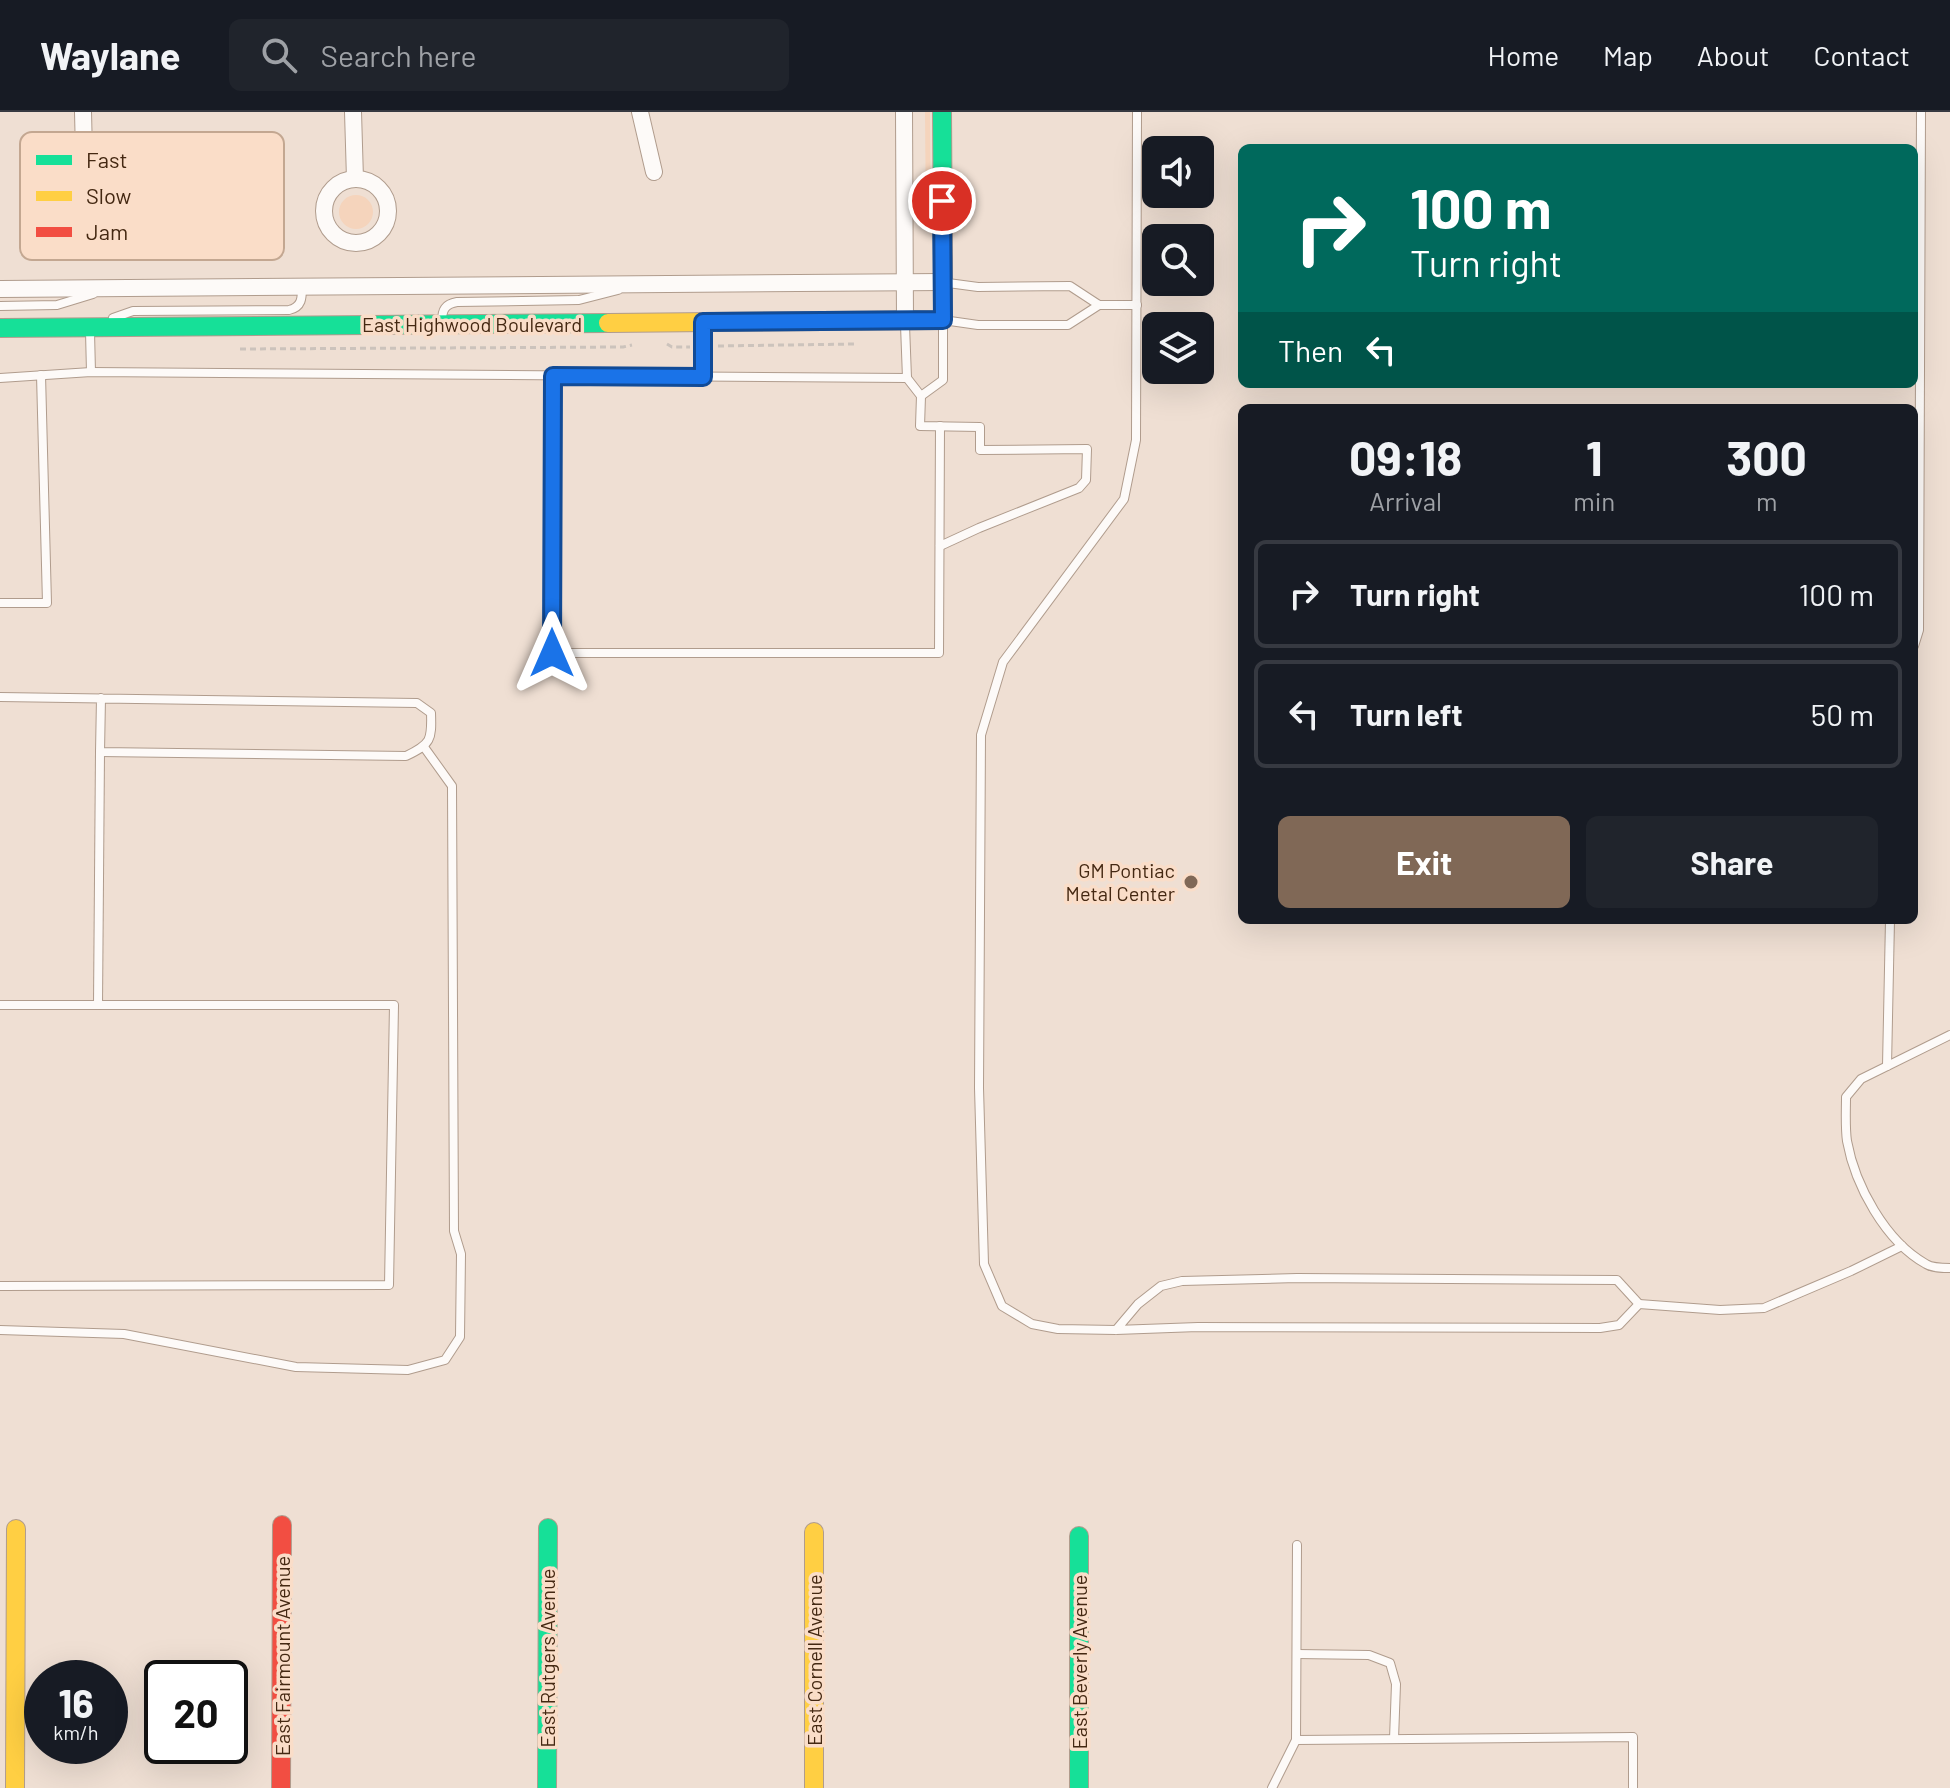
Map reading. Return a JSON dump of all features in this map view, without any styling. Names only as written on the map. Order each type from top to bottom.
[{"type":"street","points":[[83,112],[83,132]]},
{"type":"street","points":[[353,112],[355,179]]},
{"type":"street","points":[[640,112],[654,172]]},
{"type":"street","points":[[904,112],[905,320]]},
{"type":"street","points":[[942,112],[943,320]]},
{"type":"street","points":[[355,179],[378,187],[388,210],[380,233],[357,243],[334,235],[324,212],[327,196],[332,189],[346,180],[355,179]]},
{"type":"street","name":"East Highwood Boulevard","points":[[0,289],[943,282]]},
{"type":"street","name":"East Highwood Boulevard","points":[[0,328],[943,320]]},
{"type":"street","name":"East Fairmount Avenue","points":[[281,1788],[282,1525]]},
{"type":"street","name":"East Rutgers Avenue","points":[[547,1788],[548,1528]]},
{"type":"street","points":[[15,1788],[16,1529]]},
{"type":"street","name":"East Cornell Avenue","points":[[814,1532],[814,1788]]},
{"type":"street","name":"East Beverly Avenue","points":[[1079,1536],[1079,1788]]},
{"type":"lane","points":[[1137,112],[1136,440],[1124,499],[1003,662],[981,735],[979,1088],[984,1264],[1002,1306],[1032,1324],[1058,1329],[1600,1328],[1619,1325],[1639,1304]]},
{"type":"lane","points":[[1918,633],[1921,112]]},
{"type":"lane","points":[[943,282],[978,287],[1070,286],[1099,305]]},
{"type":"lane","points":[[442,324],[442,313],[451,303],[579,300],[642,284]]},
{"type":"lane","points":[[91,372],[90,327],[133,311],[289,310],[301,302],[302,287]]},
{"type":"lane","points":[[0,306],[57,305],[113,288]]},
{"type":"lane","points":[[921,396],[943,380],[943,320],[978,325],[1068,325],[1099,305],[1137,305]]},
{"type":"lane","points":[[905,320],[907,378],[921,396],[920,426],[980,427],[980,450],[1087,449],[1086,480],[1079,488],[940,546]]},
{"type":"lane","points":[[703,322],[703,377]]},
{"type":"lane","points":[[0,378],[91,372],[907,378]]},
{"type":"lane","points":[[0,603],[47,603],[41,375]]},
{"type":"lane","points":[[553,376],[552,653],[939,653],[940,426]]},
{"type":"lane","points":[[0,697],[417,703],[431,713],[432,733],[424,747],[406,756],[100,752]]},
{"type":"lane","points":[[98,1005],[101,698]]},
{"type":"lane","points":[[0,1330],[124,1334],[296,1367],[408,1370],[445,1360],[460,1337],[461,1254],[454,1231],[452,786],[424,747]]},
{"type":"lane","points":[[1887,1066],[1890,924]]},
{"type":"lane","points":[[0,1005],[394,1005],[389,1285],[0,1286]]},
{"type":"lane","points":[[1950,1035],[1861,1079],[1846,1097],[1847,1139],[1857,1174],[1880,1221],[1902,1246],[1928,1266],[1950,1268]]},
{"type":"lane","points":[[1116,1330],[1138,1304],[1161,1286],[1182,1281],[1297,1278],[1617,1280],[1639,1304],[1720,1310],[1764,1308],[1902,1246]]},
{"type":"lane","points":[[1272,1788],[1296,1740],[1297,1545]]},
{"type":"lane","points":[[1297,1654],[1369,1655],[1390,1663],[1396,1684],[1394,1739]]},
{"type":"lane","points":[[1296,1740],[1633,1737],[1633,1788]]},
{"type":"path","points":[[664,342],[672,347],[859,344]]},
{"type":"path","points":[[231,349],[633,345]]},
{"type":"shaded area","points":[[925,112],[930,112],[929,232],[926,229]]},
{"type":"shaded area","points":[[356,195],[368,200],[373,212],[368,224],[356,229],[344,224],[339,212],[344,200]]},
{"type":"traffic: fast","points":[[942,112],[943,260]]},
{"type":"traffic: fast","points":[[0,328],[608,323]]},
{"type":"traffic: fast","points":[[547,1788],[548,1528]]},
{"type":"traffic: fast","points":[[1079,1536],[1079,1788]]},
{"type":"traffic: slow","points":[[608,323],[943,320],[943,260]]},
{"type":"traffic: slow","points":[[15,1788],[16,1529]]},
{"type":"traffic: slow","points":[[814,1532],[814,1788]]},
{"type":"traffic: jam","points":[[281,1788],[282,1525]]},
{"type":"place","name":"GM Pontiac Metal Center","points":[[1191,882]]},
{"type":"route","points":[[552,653],[553,376],[703,377],[703,322],[943,320],[942,201]]}]
